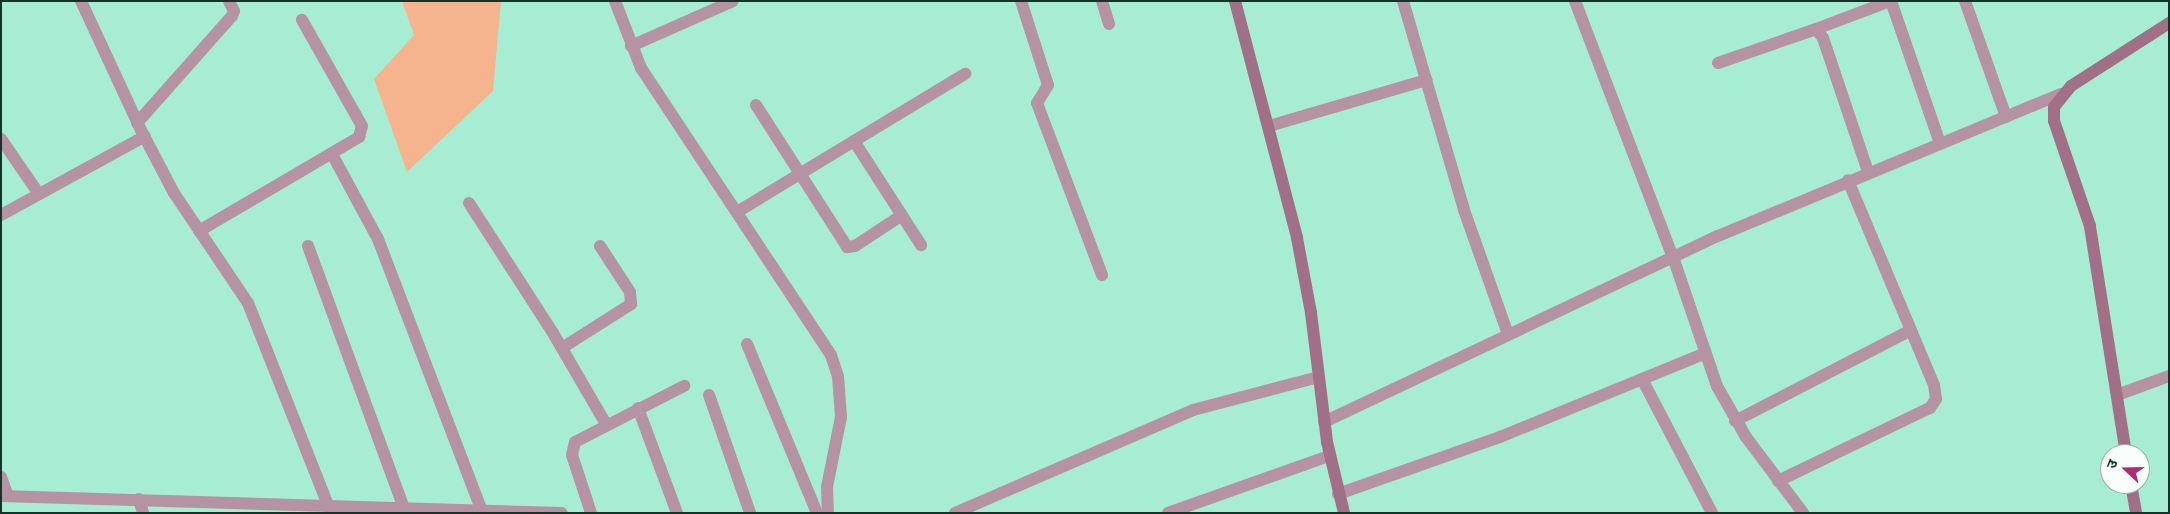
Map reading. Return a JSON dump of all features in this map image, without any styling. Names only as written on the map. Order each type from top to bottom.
[{"type":"street","points":[[81,1],[137,122],[199,231],[248,303],[329,508]]},
{"type":"street","points":[[137,122],[232,16],[234,11],[229,1]]},
{"type":"street","points":[[615,1],[631,46],[651,83],[818,332],[838,376],[841,417],[828,479],[828,513]]},
{"type":"street","points":[[631,46],[733,1]]},
{"type":"street","points":[[1021,1],[1048,85],[1036,103],[1102,275]]},
{"type":"street","points":[[1102,1],[1108,24]]},
{"type":"street","points":[[1235,1],[1269,126],[1305,274],[1329,456],[1344,513]]},
{"type":"street","points":[[1403,1],[1464,210],[1508,334]]},
{"type":"street","points":[[1575,1],[1673,257],[1706,353],[1735,421],[1803,513]]},
{"type":"street","points":[[1718,63],[1890,1],[1940,143]]},
{"type":"street","points":[[1965,1],[2006,117]]},
{"type":"street","points":[[199,231],[359,137],[362,126],[302,20]]},
{"type":"street","points":[[1324,422],[1673,257],[1848,180],[2062,94],[2169,23]]},
{"type":"street","points":[[1816,29],[1823,38],[1868,172]]},
{"type":"street","points":[[737,212],[965,74]]},
{"type":"street","points":[[1269,126],[1426,80]]},
{"type":"street","points":[[2062,94],[2054,107],[2054,121],[2090,226],[2124,444]]},
{"type":"street","points":[[756,105],[847,247],[855,246],[902,215]]},
{"type":"street","points":[[1,215],[145,136]]},
{"type":"street","points":[[1,140],[39,194]]},
{"type":"street","points":[[854,141],[921,245]]},
{"type":"street","points":[[332,154],[378,239],[481,509]]},
{"type":"street","points":[[1778,481],[1934,404],[1937,393],[1848,180]]},
{"type":"street","points":[[469,203],[562,348],[606,424]]},
{"type":"street","points":[[308,246],[403,506]]},
{"type":"street","points":[[562,348],[631,304],[630,292],[600,246]]},
{"type":"street","points":[[1735,421],[1911,330]]},
{"type":"street","points":[[747,344],[817,513]]},
{"type":"street","points":[[1338,494],[1500,437],[1706,353]]},
{"type":"street","points":[[2117,394],[2169,376]]},
{"type":"street","points":[[955,513],[1193,410],[1318,377]]},
{"type":"street","points":[[1642,379],[1712,513]]},
{"type":"street","points":[[591,513],[572,447],[579,437],[684,386]]},
{"type":"street","points":[[709,396],[750,513]]},
{"type":"street","points":[[638,408],[678,513]]},
{"type":"street","points":[[1168,513],[1329,456]]},
{"type":"street","points":[[1,477],[5,496],[139,499],[254,507],[329,508],[403,506],[562,513]]},
{"type":"street","points":[[2133,494],[2136,513]]},
{"type":"street","points":[[139,499],[143,513]]},
{"type":"shaded area","points":[[402,1],[501,1],[493,91],[407,172],[374,79],[414,35]]}]
